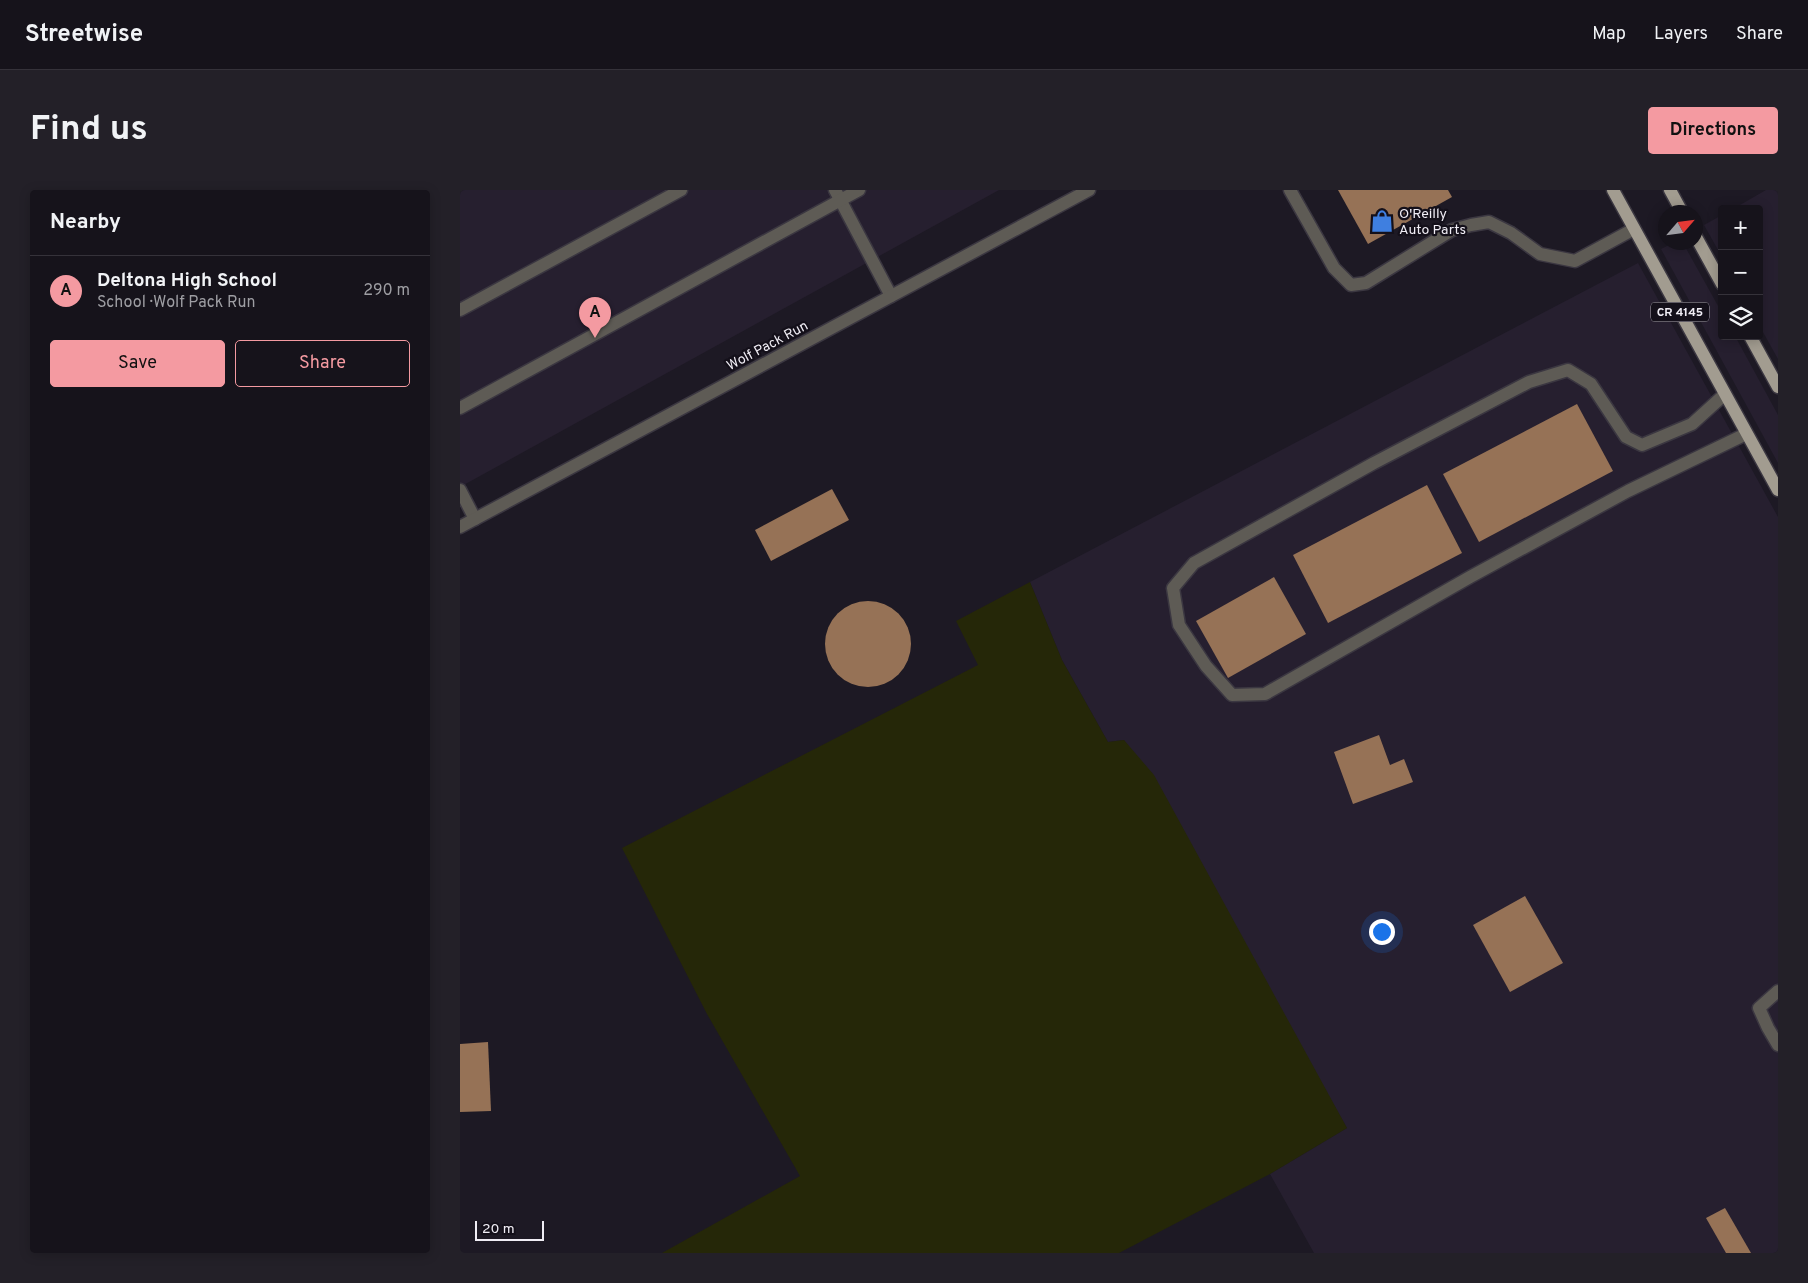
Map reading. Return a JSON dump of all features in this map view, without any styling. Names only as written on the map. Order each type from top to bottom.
[{"type":"main road","name":"CR 4145","points":[[1613,190],[1778,490]]},
{"type":"main road","points":[[1670,190],[1678,205]]},
{"type":"main road","points":[[1703,250],[1718,277]]},
{"type":"main road","points":[[1752,340],[1778,387]]},
{"type":"street","points":[[460,310],[681,190]]},
{"type":"street","points":[[460,408],[838,195],[858,190]]},
{"type":"street","name":"Wolf Pack Run","points":[[460,527],[1089,190]]},
{"type":"street","points":[[1290,190],[1334,268],[1351,284],[1366,283],[1452,230],[1471,225],[1489,222],[1511,232],[1540,254],[1575,261],[1634,229]]},
{"type":"street","points":[[838,195],[890,296]]},
{"type":"street","points":[[1725,394],[1692,424],[1642,445],[1626,437],[1591,384],[1568,370],[1529,382],[1374,463],[1194,563],[1173,588],[1179,625],[1206,666],[1232,695],[1265,694],[1486,568],[1628,492],[1746,434]]},
{"type":"street","points":[[460,490],[475,519]]},
{"type":"street","points":[[1778,991],[1759,1008],[1778,1046]]},
{"type":"shaded area","points":[[460,190],[999,190],[460,487]]},
{"type":"shaded area","points":[[1766,190],[1778,190],[1778,359],[1763,332],[1763,205],[1740,205]]},
{"type":"shaded area","points":[[1718,217],[1718,250],[1704,225]]},
{"type":"shaded area","points":[[1662,250],[1687,250],[1718,306],[1718,340],[1737,340],[1778,415],[1778,463]]},
{"type":"shaded area","points":[[1638,263],[1778,517],[1778,1253],[1314,1253],[1270,1174],[1347,1128],[1124,740],[1108,742],[1062,660],[1030,582]]},
{"type":"green space","points":[[1030,582],[1062,660],[1108,742],[1124,740],[1154,775],[1347,1128],[1270,1174],[1119,1253],[662,1253],[800,1176],[707,1014],[622,848],[978,665],[956,621]]},
{"type":"building","name":"O'Reilly Auto Parts","points":[[1338,190],[1448,190],[1452,197],[1368,244]]},
{"type":"building","points":[[1577,404],[1613,471],[1479,542],[1443,474]]},
{"type":"building","points":[[1427,485],[1462,553],[1328,623],[1293,555]]},
{"type":"building","points":[[832,489],[849,520],[771,561],[755,530]]},
{"type":"building","points":[[1274,577],[1306,634],[1228,678],[1196,621]]},
{"type":"building","points":[[868,601],[884,604],[892,608],[904,620],[908,628],[911,644],[908,660],[904,668],[892,680],[884,684],[868,687],[852,684],[844,680],[832,668],[828,660],[825,644],[828,628],[832,620],[844,608],[852,604]]},
{"type":"building","points":[[1379,735],[1390,765],[1404,759],[1413,782],[1353,804],[1334,752]]},
{"type":"building","points":[[1525,896],[1563,963],[1510,992],[1473,925]]},
{"type":"building","points":[[488,1042],[491,1111],[460,1112],[460,1044]]},
{"type":"building","points":[[1725,1208],[1751,1253],[1726,1253],[1706,1218]]},
{"type":"place","name":"O'Reilly Auto Parts","points":[[1382,221]]},
{"type":"place","name":"Deltona High School","points":[[595,338]]}]
